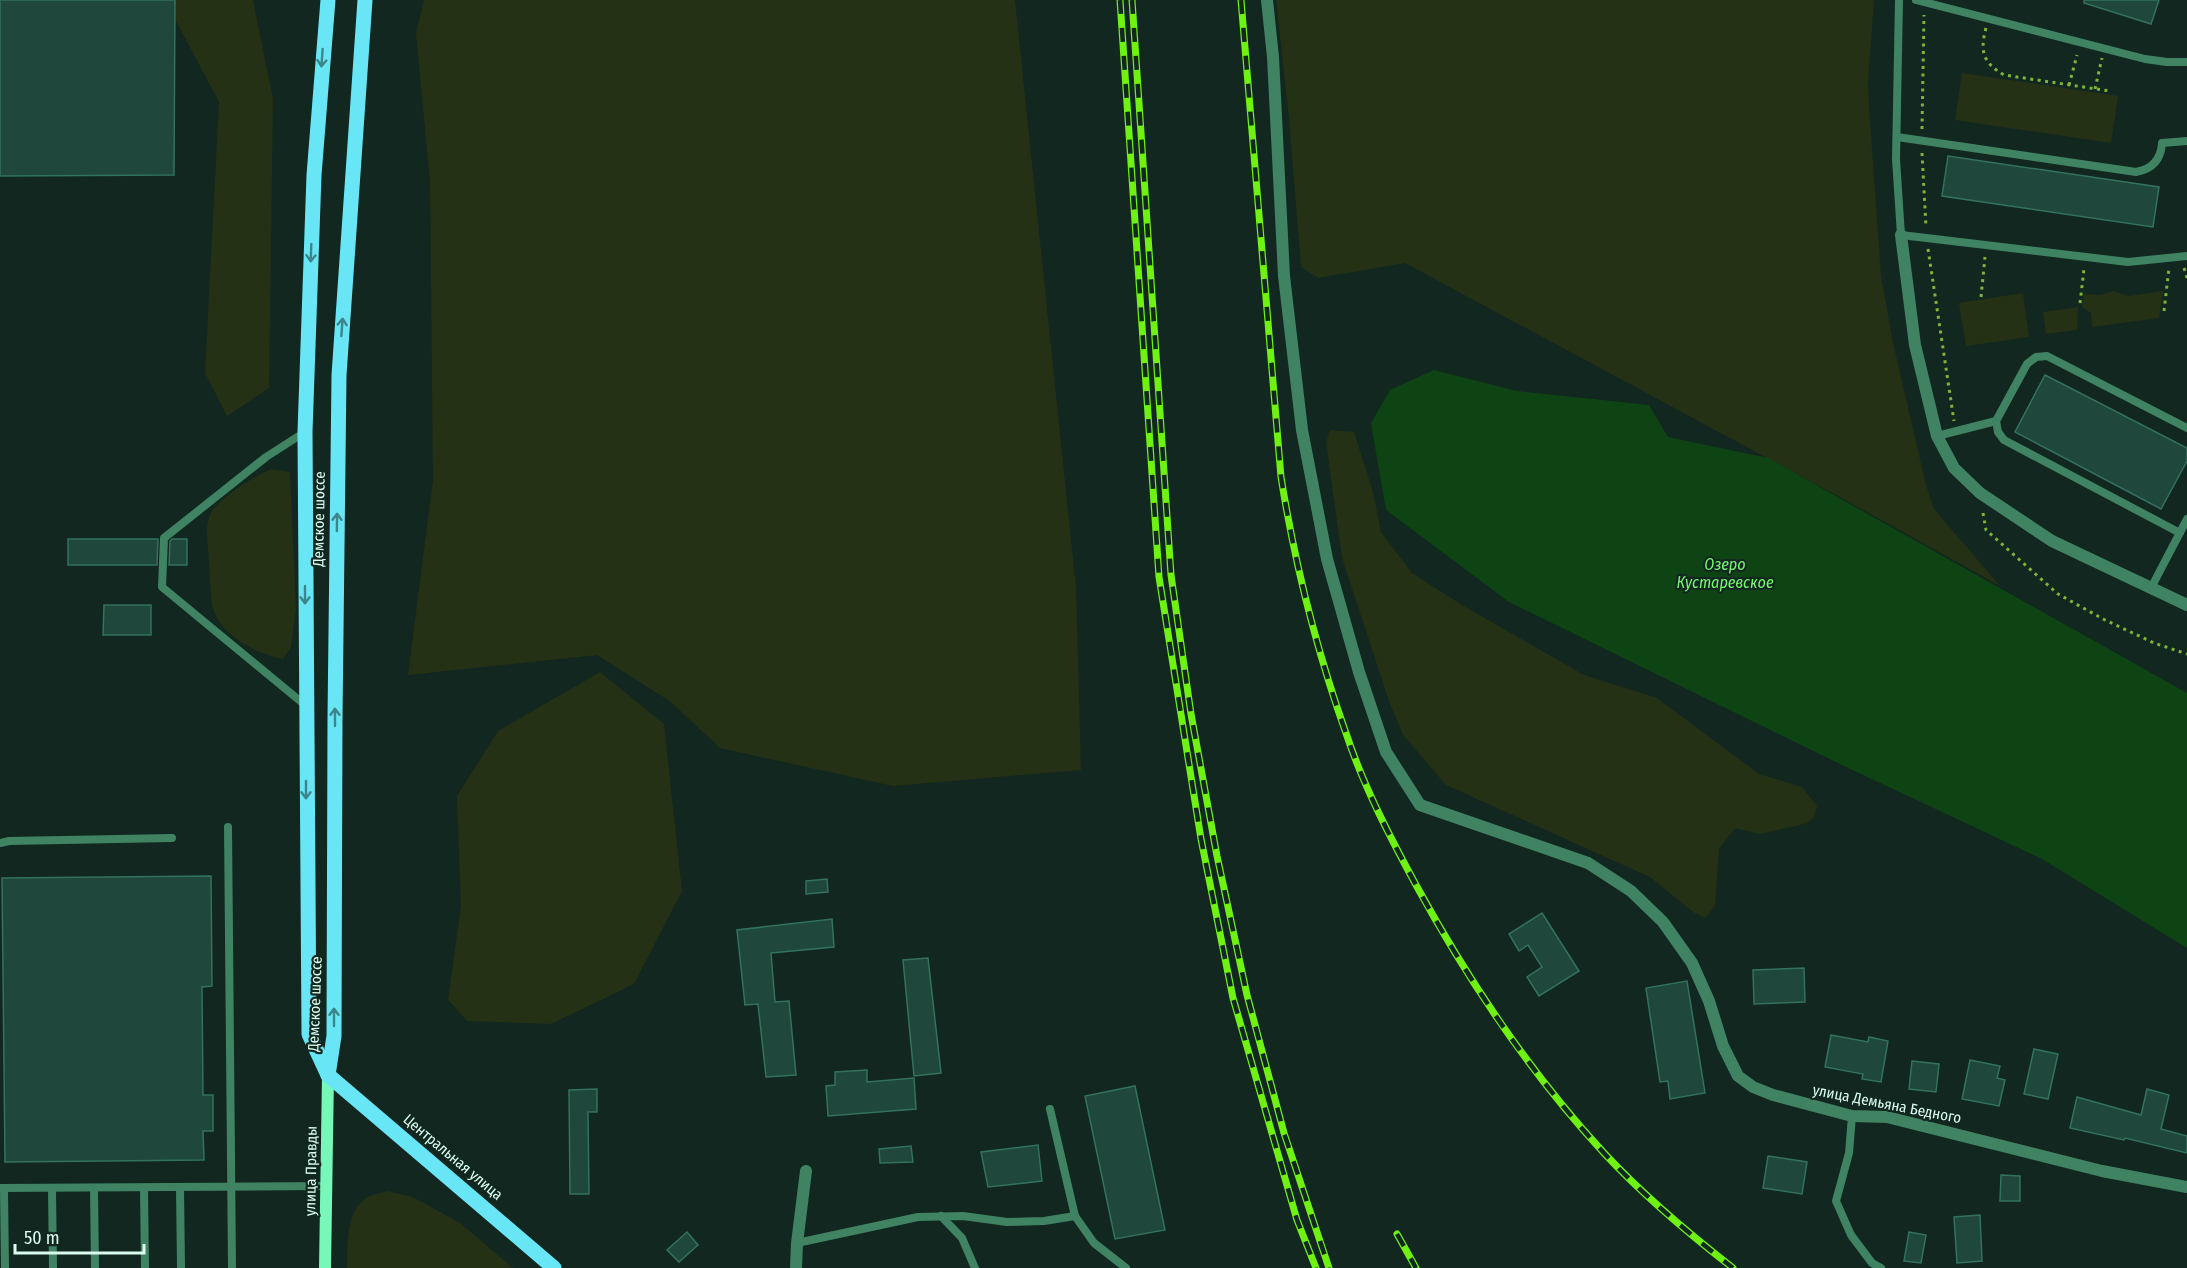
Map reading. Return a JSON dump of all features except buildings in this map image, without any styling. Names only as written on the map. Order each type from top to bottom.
[{"type":"main road","name":"Демское шоссе","points":[[328,0],[314,175],[305,432],[305,705],[309,1034],[328,1075]]},
{"type":"main road","name":"Демское шоссе","points":[[328,1075],[334,1036],[334,718],[339,375],[365,0]]},
{"type":"main road","name":"улица Правды","points":[[325,1268],[328,1075]]},
{"type":"main road","name":"Центральная улица","points":[[328,1075],[554,1268]]},
{"type":"street","name":"улица Демьяна Бедного","points":[[1267,0],[1273,57],[1284,276],[1304,441],[1327,559],[1359,672],[1386,752],[1420,805],[1588,864],[1631,891],[1663,922],[1692,963],[1709,1001],[1723,1046],[1738,1076],[1753,1087],[1773,1095],[1852,1116],[1887,1117],[2102,1171],[2187,1187]]},
{"type":"street","points":[[1901,235],[1913,335],[1937,436],[1954,468],[1980,493],[2062,546],[2187,605]]},
{"type":"street","points":[[796,1268],[806,1171]]},
{"type":"lane","points":[[1899,0],[1897,183],[1901,235],[2128,262],[2187,256]]},
{"type":"lane","points":[[1916,0],[2153,61],[2187,62]]},
{"type":"lane","points":[[1897,137],[2136,172],[2143,171],[2154,164],[2161,152],[2162,142],[2187,141]]},
{"type":"lane","points":[[2180,533],[2004,440],[1998,432],[1996,421],[2027,364],[2036,357],[2047,356],[2187,428]]},
{"type":"lane","points":[[1937,436],[1996,421]]},
{"type":"lane","points":[[305,432],[266,457],[164,538],[162,587],[305,705]]},
{"type":"lane","points":[[2151,588],[2186,522]]},
{"type":"lane","points":[[228,827],[232,1268]]},
{"type":"lane","points":[[0,843],[172,838]]},
{"type":"lane","points":[[1050,1109],[1075,1216],[1094,1243],[1126,1268]]},
{"type":"lane","points":[[1852,1116],[1849,1153],[1836,1201],[1851,1235],[1872,1263],[1881,1268]]},
{"type":"lane","points":[[4,1268],[2,1189],[325,1186]]},
{"type":"lane","points":[[144,1188],[145,1268]]},
{"type":"lane","points":[[180,1188],[181,1268]]},
{"type":"lane","points":[[52,1189],[53,1268]]},
{"type":"lane","points":[[94,1189],[95,1268]]},
{"type":"lane","points":[[942,1216],[962,1238],[975,1268]]},
{"type":"lane","points":[[797,1243],[918,1217],[963,1216],[1007,1222],[1044,1221],[1075,1216]]},
{"type":"path","points":[[1925,2],[1922,141],[1927,238],[1955,431]]},
{"type":"path","points":[[1988,19],[1982,51],[1998,71],[2008,76],[2110,91]]},
{"type":"path","points":[[2069,85],[2080,43]]},
{"type":"path","points":[[2095,89],[2104,49]]},
{"type":"path","points":[[1980,297],[1987,245]]},
{"type":"path","points":[[2080,303],[2086,258]]},
{"type":"path","points":[[2164,311],[2170,258]]},
{"type":"path","points":[[1980,493],[1986,530],[2058,594],[2154,643],[2187,654]]},
{"type":"shaded area","points":[[165,0],[253,0],[273,99],[269,388],[227,416],[205,373],[219,102]]},
{"type":"shaded area","points":[[424,0],[1015,0],[1076,588],[1081,770],[893,786],[720,748],[671,702],[597,655],[408,675],[433,480],[430,182],[416,33]]},
{"type":"shaded area","points":[[1276,0],[1874,0],[1868,83],[1869,107],[1881,276],[1893,343],[1926,485],[1934,509],[2000,586],[1405,263],[1318,278],[1301,267],[1289,118]]},
{"type":"shaded area","points":[[1962,73],[2118,96],[2111,143],[1955,120]]},
{"type":"shaded area","points":[[2113,291],[2129,296],[2163,291],[2159,318],[2092,327],[2091,313],[2082,307],[2084,294],[2100,295]]},
{"type":"shaded area","points":[[2023,293],[2029,337],[1966,346],[1959,303]]},
{"type":"shaded area","points":[[2078,307],[2077,330],[2046,334],[2043,312]]},
{"type":"shaded area","points":[[1330,430],[1354,432],[1373,492],[1381,532],[1412,573],[1462,605],[1584,675],[1657,698],[1759,774],[1802,787],[1817,806],[1814,817],[1808,823],[1760,834],[1735,828],[1719,849],[1715,906],[1705,918],[1693,912],[1650,877],[1446,785],[1403,735],[1389,701],[1342,558],[1326,442]]},
{"type":"shaded area","points":[[271,469],[290,472],[296,609],[291,647],[283,659],[251,648],[230,634],[222,625],[212,605],[207,541],[209,518],[222,500]]},
{"type":"shaded area","points":[[600,672],[664,724],[682,891],[634,984],[551,1024],[467,1021],[448,1000],[461,906],[457,796],[498,731]]},
{"type":"shaded area","points":[[387,1191],[413,1197],[460,1223],[513,1268],[347,1268],[349,1229],[355,1210],[368,1197]]},
{"type":"water","name":"Озеро Кустаревское","points":[[1434,370],[1517,391],[1649,405],[1668,437],[1768,458],[2187,693],[2187,948],[2042,859],[1842,765],[1509,602],[1386,510],[1371,423],[1390,390]]},
{"type":"railway","points":[[1120,0],[1159,577],[1201,839],[1233,998],[1297,1220],[1316,1268]]},
{"type":"railway","points":[[1132,0],[1171,575],[1191,714],[1217,856],[1247,995],[1284,1133],[1329,1268]]},
{"type":"railway","points":[[1241,0],[1281,477],[1308,608],[1336,704],[1354,755],[1387,830],[1436,921],[1479,990],[1526,1058],[1551,1091],[1619,1169],[1666,1213],[1733,1268]]},
{"type":"railway","points":[[1397,1234],[1416,1268]]}]
